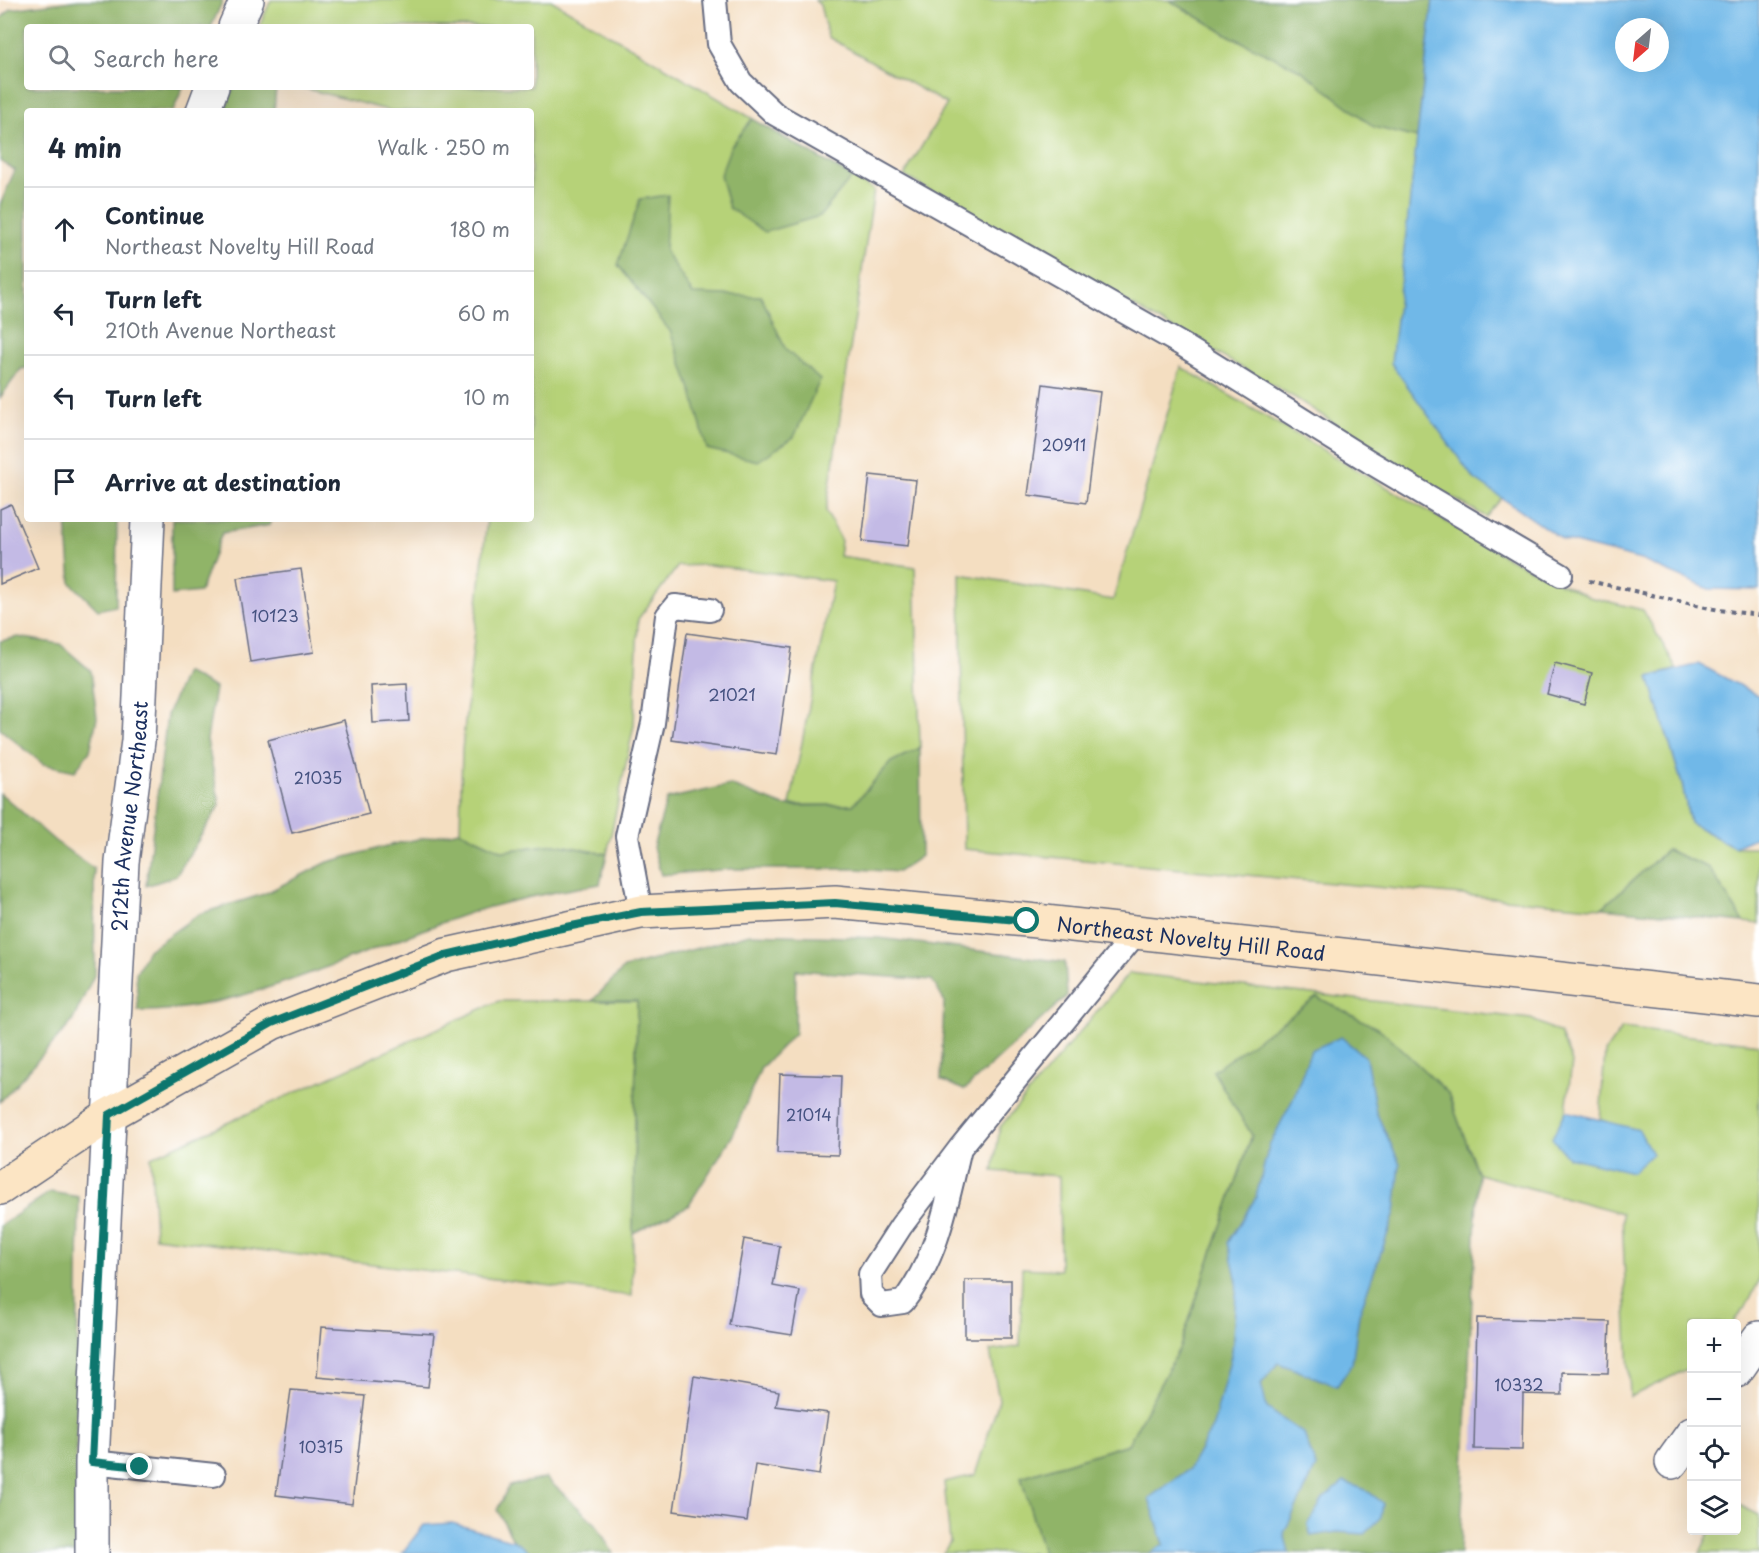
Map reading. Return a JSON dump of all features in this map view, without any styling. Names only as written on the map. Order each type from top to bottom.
[{"type":"main road","name":"Northeast Novelty Hill Road","points":[[0,1188],[109,1115],[272,1023],[446,955],[641,912],[835,903],[1137,933],[1759,1001]]},
{"type":"street","points":[[236,24],[247,0]]},
{"type":"street","points":[[204,108],[211,90]]},
{"type":"street","name":"212th Avenue Northeast","points":[[92,1553],[92,1462],[122,861],[138,741],[148,522]]},
{"type":"street","points":[[1741,1365],[1759,1338]]},
{"type":"street","points":[[1672,1462],[1687,1441]]},
{"type":"lane","points":[[715,0],[719,44],[741,82],[775,114],[1181,344],[1370,462],[1561,575]]},
{"type":"lane","points":[[641,912],[627,836],[652,723],[667,616],[675,606],[711,610]]},
{"type":"lane","points":[[960,1148],[941,1225],[920,1281],[903,1302],[882,1305],[871,1294],[870,1274],[901,1226],[960,1148],[1137,933]]},
{"type":"lane","points":[[92,1462],[213,1475]]},
{"type":"path","points":[[1561,575],[1719,610],[1759,615]]},
{"type":"green space","points":[[79,0],[223,0],[212,24],[24,24],[24,90],[182,90],[174,108],[24,108],[24,368],[21,369],[0,398],[0,205],[15,170],[0,161],[0,19],[11,9]]},
{"type":"green space","points":[[271,0],[551,0],[874,190],[826,511],[841,541],[839,556],[915,567],[920,748],[891,762],[853,805],[790,805],[833,581],[710,565],[678,566],[638,619],[634,725],[607,854],[555,844],[503,851],[460,831],[462,750],[487,522],[534,522],[534,108],[380,108],[311,90],[534,90],[534,24],[260,24]]},
{"type":"green space","points":[[815,0],[1169,0],[1230,36],[1303,0],[1443,0],[1506,493],[1486,517],[1420,479],[1297,399],[904,176],[947,104],[828,37],[820,5]]},
{"type":"green space","points":[[1169,0],[1433,0],[1417,138],[1374,127],[1302,71],[1230,36]]},
{"type":"green space","points":[[233,90],[276,90],[274,108],[226,108]]},
{"type":"green space","points":[[752,119],[852,177],[820,216],[765,232],[729,208],[720,175],[731,146]]},
{"type":"green space","points":[[668,195],[665,251],[693,294],[761,296],[786,350],[820,380],[794,437],[758,461],[707,449],[692,392],[670,331],[618,265],[640,199]]},
{"type":"green space","points":[[1181,367],[1510,559],[1589,597],[1643,610],[1677,669],[1649,677],[1682,784],[1690,823],[1734,847],[1759,847],[1759,924],[1744,922],[1709,868],[1667,850],[1602,908],[964,849],[960,574],[1113,600]]},
{"type":"green space","points":[[66,522],[117,522],[116,606],[98,610],[71,583]]},
{"type":"green space","points":[[172,522],[270,522],[270,525],[222,533],[200,592],[172,595]]},
{"type":"green space","points":[[18,637],[60,644],[91,671],[97,718],[90,751],[75,771],[43,764],[0,729],[0,641]]},
{"type":"green space","points":[[185,672],[215,688],[207,740],[220,805],[176,876],[146,886],[167,715]]},
{"type":"green space","points":[[920,748],[921,856],[898,872],[857,869],[730,869],[661,875],[653,847],[667,799],[730,785],[784,806],[853,805],[891,762]]},
{"type":"green space","points":[[0,793],[55,841],[94,869],[95,973],[72,1022],[0,1102]]},
{"type":"green space","points":[[460,831],[503,851],[555,844],[607,854],[600,884],[475,911],[342,962],[258,991],[217,1002],[176,1009],[138,1011],[136,973],[148,950],[199,914],[264,894],[328,862],[398,843]]},
{"type":"green space","points":[[1667,850],[1709,868],[1744,922],[1602,908]]},
{"type":"green space","points":[[750,934],[879,938],[1065,962],[1067,996],[964,1090],[941,1080],[944,1001],[932,980],[796,970],[795,1033],[761,1068],[733,1135],[688,1206],[633,1233],[637,1001],[592,1001],[624,968]]},
{"type":"green space","points":[[1129,973],[1531,1019],[1560,1033],[1572,1062],[1566,1111],[1553,1138],[1639,1131],[1600,1120],[1605,1052],[1622,1028],[1759,1044],[1759,1281],[1746,1306],[1735,1319],[1687,1319],[1687,1369],[1630,1397],[1622,1213],[1478,1174],[1448,1093],[1213,1071],[1252,1135],[1180,1347],[1128,1444],[1021,1477],[1043,1553],[943,1553],[950,1542],[944,1482],[975,1475],[999,1400],[990,1351],[1020,1346],[1022,1268],[1060,1270],[1059,1176],[993,1171],[1000,1127]]},
{"type":"green space","points":[[1317,997],[1381,1030],[1448,1093],[1478,1174],[1460,1553],[1043,1553],[1021,1477],[1128,1444],[1180,1347],[1252,1135],[1213,1071]]},
{"type":"green space","points":[[499,1001],[637,1001],[632,1296],[155,1237],[151,1157]]},
{"type":"green space","points":[[50,1192],[79,1197],[75,1553],[0,1553],[0,1226]]},
{"type":"green space","points":[[546,1478],[596,1524],[613,1553],[532,1553],[514,1541],[497,1510],[509,1486]]},
{"type":"green space","points":[[1741,1506],[1759,1515],[1759,1553],[1700,1553],[1708,1535],[1741,1535]]},
{"type":"water","points":[[1433,0],[1759,0],[1759,590],[1709,589],[1641,560],[1563,540],[1473,478],[1391,363]]},
{"type":"water","points":[[1699,664],[1759,696],[1759,836],[1734,847],[1690,823],[1682,784],[1649,677]]},
{"type":"water","points":[[1341,1037],[1366,1058],[1376,1112],[1400,1164],[1395,1213],[1359,1314],[1352,1364],[1337,1386],[1278,1363],[1261,1384],[1267,1408],[1304,1434],[1316,1467],[1284,1533],[1289,1553],[1150,1553],[1164,1544],[1149,1498],[1189,1469],[1213,1426],[1232,1352],[1237,1281],[1228,1243],[1256,1197],[1269,1146],[1293,1099],[1311,1050]]},
{"type":"water","points":[[1566,1111],[1639,1130],[1652,1154],[1632,1172],[1568,1157],[1552,1138]]},
{"type":"water","points":[[1344,1482],[1366,1490],[1383,1503],[1381,1518],[1364,1534],[1337,1532],[1311,1536],[1308,1525],[1323,1499]]},
{"type":"water","points":[[452,1523],[514,1541],[532,1553],[402,1553],[424,1525]]},
{"type":"building","points":[[1043,384],[1100,392],[1086,503],[1028,495]]},
{"type":"building","points":[[870,475],[916,480],[908,546],[862,541]]},
{"type":"building","points":[[11,504],[38,568],[0,584],[0,509]]},
{"type":"building","points":[[301,569],[314,652],[250,662],[237,578]]},
{"type":"building","points":[[687,633],[792,648],[777,755],[672,740]]},
{"type":"building","points":[[1555,663],[1592,673],[1584,704],[1547,694]]},
{"type":"building","points":[[407,684],[409,721],[373,723],[371,686]]},
{"type":"building","points":[[344,720],[369,814],[292,833],[268,740]]},
{"type":"building","points":[[780,1074],[841,1076],[838,1155],[777,1153]]},
{"type":"building","points":[[744,1239],[780,1246],[773,1286],[800,1291],[792,1335],[729,1325]]},
{"type":"building","points":[[965,1280],[1011,1280],[1011,1338],[965,1338]]},
{"type":"building","points":[[1477,1318],[1610,1322],[1608,1373],[1562,1372],[1562,1395],[1523,1394],[1522,1450],[1474,1449]]},
{"type":"building","points":[[321,1327],[434,1334],[428,1387],[317,1377]]},
{"type":"building","points":[[694,1376],[779,1391],[776,1406],[828,1413],[819,1475],[755,1465],[747,1521],[674,1511]]},
{"type":"building","points":[[291,1390],[365,1396],[352,1504],[276,1495]]},
{"type":"route","points":[[140,1467],[92,1462],[109,1115],[272,1023],[446,955],[552,930],[641,912],[835,903],[1027,921]]}]
